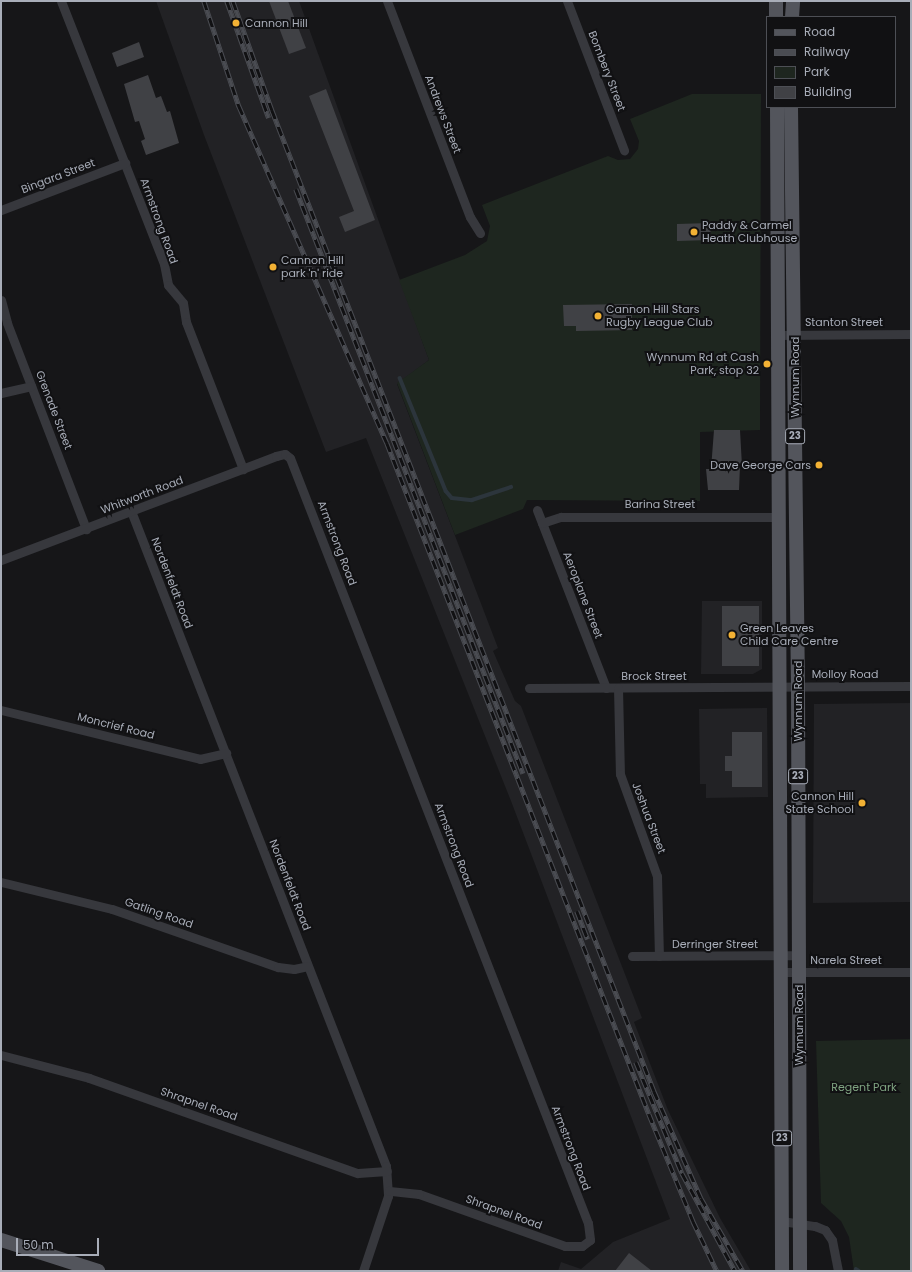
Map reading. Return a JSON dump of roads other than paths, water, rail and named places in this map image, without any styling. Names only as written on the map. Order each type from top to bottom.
[{"type":"main road","points":[[776,1],[776,16]]},
{"type":"main road","points":[[792,16],[793,1]]},
{"type":"main road","name":"Wynnum Road","points":[[777,108],[782,1271]]},
{"type":"main road","name":"Wynnum Road","points":[[791,108],[795,335],[798,686],[800,1271]]},
{"type":"main road","points":[[1,1240],[98,1271]]},
{"type":"street","name":"Armstrong Road","points":[[62,1],[164,264],[168,285],[183,303],[186,322],[243,469]]},
{"type":"street","name":"Andrews Street","points":[[387,1],[470,217],[480,233]]},
{"type":"street","name":"Bombery Street","points":[[567,1],[624,150]]},
{"type":"street","name":"Bingara Street","points":[[1,210],[124,163]]},
{"type":"street","name":"Grenade Street","points":[[1,300],[7,323],[86,529]]},
{"type":"street","name":"Stanton Street","points":[[778,335],[911,334]]},
{"type":"street","points":[[1,393],[31,386]]},
{"type":"street","name":"Whitworth Road","points":[[1,560],[86,529],[279,454],[290,458]]},
{"type":"street","name":"Armstrong Road","points":[[290,458],[588,1223],[590,1233],[588,1242]]},
{"type":"street","name":"Aeroplane Street","points":[[537,510],[606,688]]},
{"type":"street","name":"Nordenfeldt Road","points":[[131,511],[387,1171],[389,1191],[363,1271]]},
{"type":"street","name":"Barina Street","points":[[542,524],[562,517],[779,517]]},
{"type":"street","name":"Molloy Road","points":[[779,688],[798,686],[911,686]]},
{"type":"street","name":"Brock Street","points":[[529,688],[779,688]]},
{"type":"street","name":"Joshua Street","points":[[618,688],[620,774],[657,876],[659,956]]},
{"type":"street","name":"Moncrief Road","points":[[1,710],[200,759],[226,753]]},
{"type":"street","name":"Gatling Road","points":[[1,882],[112,909],[278,967],[294,970],[308,966]]},
{"type":"street","name":"Derringer Street","points":[[632,956],[799,955]]},
{"type":"street","name":"Narela Street","points":[[781,972],[911,972]]},
{"type":"street","name":"Shrapnel Road","points":[[1,1055],[83,1076],[358,1173],[387,1171]]},
{"type":"street","name":"Shrapnel Road","points":[[389,1191],[419,1194],[565,1246],[579,1246],[588,1242]]},
{"type":"street","points":[[782,1221],[818,1226],[828,1233],[838,1271]]},
{"type":"waterway","points":[[400,378],[446,491],[452,498],[472,500],[511,487]]},
{"type":"railway","points":[[204,1],[239,106],[387,443],[649,1114],[693,1221],[717,1271]]},
{"type":"railway","points":[[227,1],[269,118]]},
{"type":"railway","points":[[233,1],[272,110],[654,1091],[701,1198],[743,1271]]},
{"type":"railway","points":[[296,189],[523,773]]},
{"type":"railway","points":[[577,911],[588,939]]},
{"type":"railway","points":[[636,1062],[682,1173],[735,1271]]},
{"type":"place","name":"Cannon Hill","points":[[236,23]]},
{"type":"place","name":"Paddy & Carmel Heath Clubhouse","points":[[694,232]]},
{"type":"place","name":"Cannon Hill park 'n' ride","points":[[273,267]]},
{"type":"place","name":"Cannon Hill Stars Rugby League Club","points":[[598,316]]},
{"type":"place","name":"Wynnum Rd at Cash Park, stop 32","points":[[767,364]]},
{"type":"place","name":"Dave George Cars","points":[[819,465]]},
{"type":"place","name":"Green Leaves Child Care Centre","points":[[732,635]]},
{"type":"place","name":"Cannon Hill State School","points":[[862,803]]},
{"type":"park label","name":"Regent Park","points":[[864,1087]]}]
